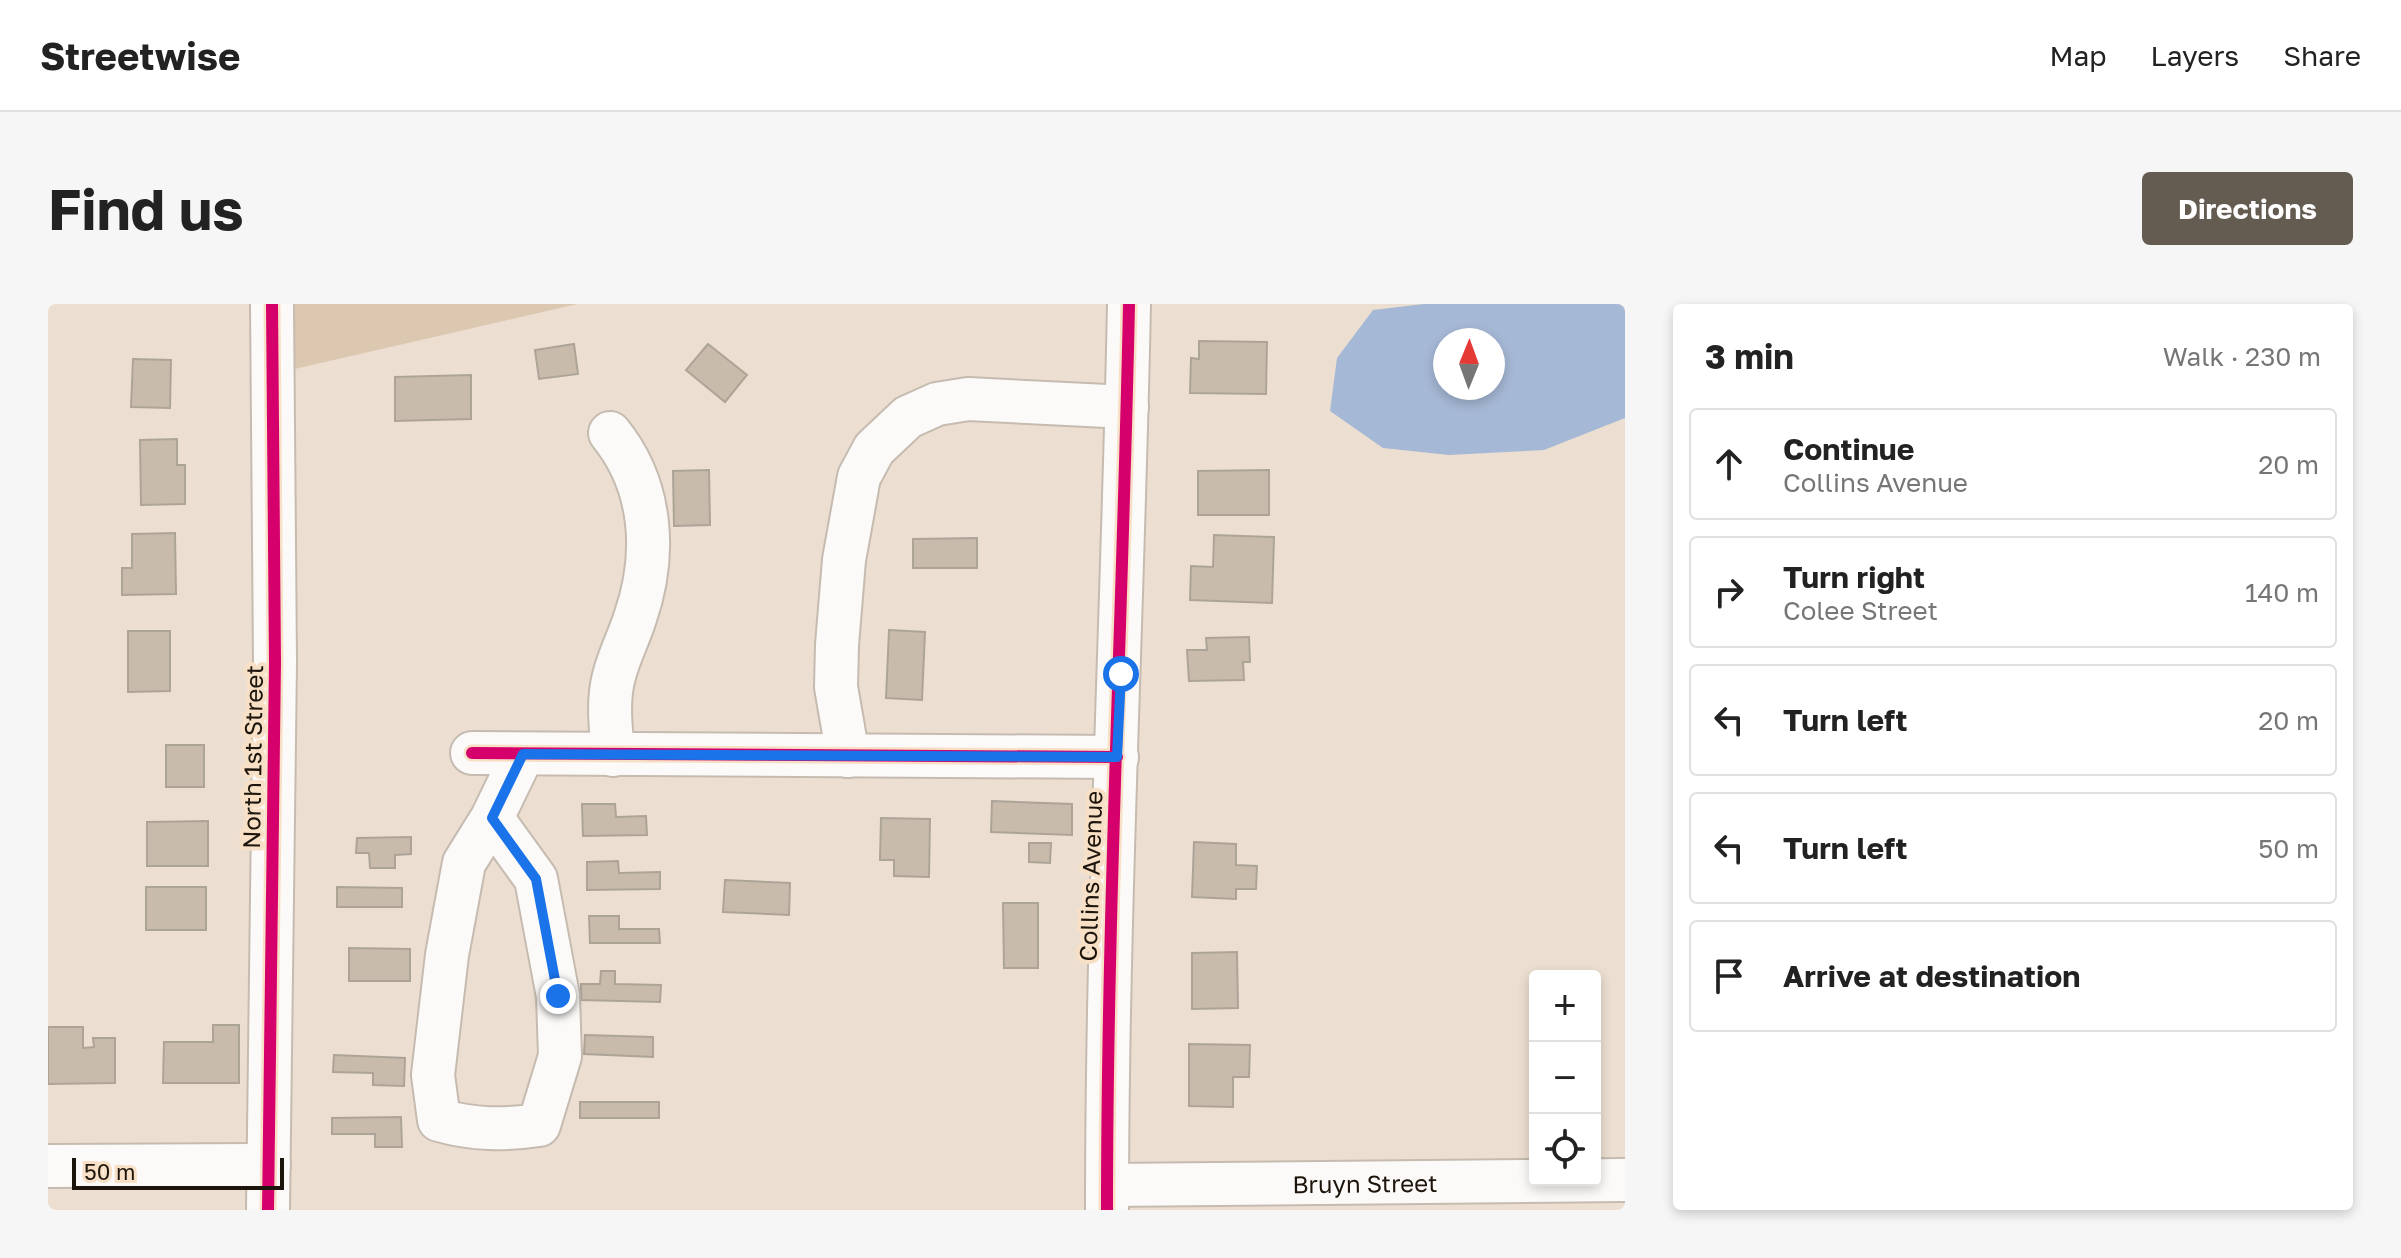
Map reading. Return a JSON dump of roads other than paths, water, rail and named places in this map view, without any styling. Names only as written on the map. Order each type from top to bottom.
[{"type":"street","name":"North 1st Street","points":[[268,1210],[275,662],[272,304]]},
{"type":"street","name":"Collins Avenue","points":[[1107,1198],[1108,962],[1117,757],[1129,304]]},
{"type":"street","points":[[848,756],[836,687],[844,560],[859,477],[874,449],[908,417],[937,404],[968,399],[1127,407]]},
{"type":"street","points":[[610,433],[636,474],[645,503],[649,536],[646,576],[636,616],[614,676],[609,705],[613,755]]},
{"type":"street","points":[[472,753],[1117,757]]},
{"type":"street","points":[[492,818],[536,879],[558,996],[560,1056],[539,1125],[506,1130],[469,1129],[439,1120],[433,1075],[447,955],[464,863],[492,818],[523,754]]},
{"type":"street","points":[[48,1166],[269,1165]]},
{"type":"street","name":"Bruyn Street","points":[[1107,1198],[1625,1180]]},
{"type":"water","points":[[1424,304],[1625,304],[1625,418],[1544,450],[1449,455],[1383,448],[1330,411],[1337,358],[1373,310]]}]
